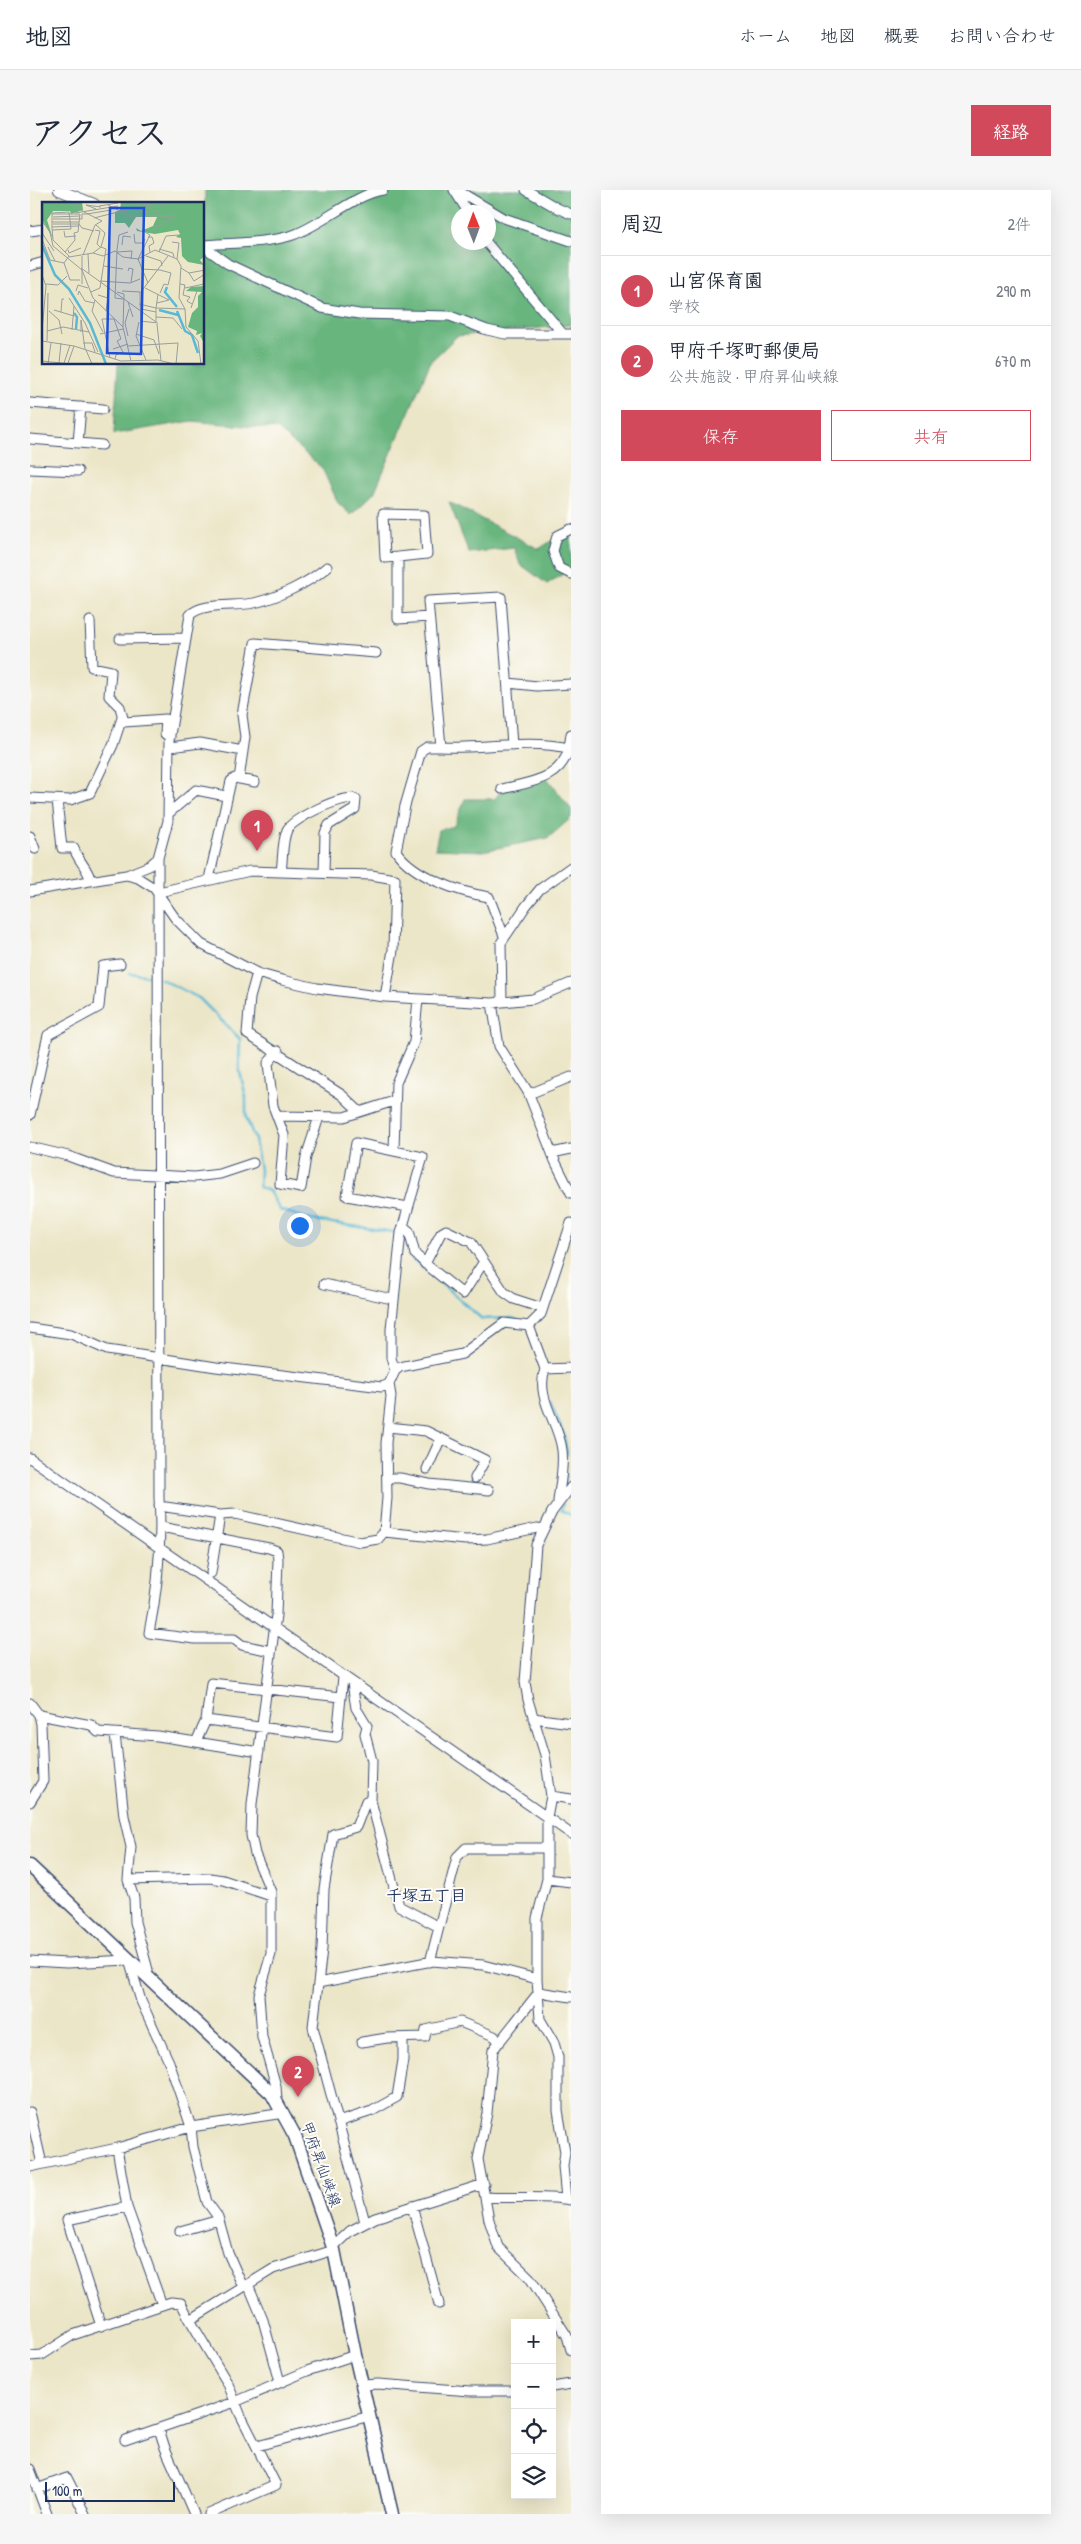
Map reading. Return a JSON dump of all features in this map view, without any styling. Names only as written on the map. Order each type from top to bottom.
[{"type":"main road","name":"甲府昇仙峡線","points":[[30,1866],[272,2094],[281,2108],[295,2136],[333,2249],[355,2356],[392,2514]]},
{"type":"street","points":[[59,190],[89,202]]},
{"type":"street","points":[[205,246],[292,235],[327,219],[373,192],[383,190]]},
{"type":"street","points":[[455,190],[464,205]]},
{"type":"street","points":[[455,190],[504,218],[571,240]]},
{"type":"street","points":[[526,190],[556,208],[571,214]]},
{"type":"street","points":[[205,247],[228,264],[322,308],[358,314],[450,316],[487,330],[505,334],[567,334]]},
{"type":"street","points":[[493,250],[567,334]]},
{"type":"street","points":[[30,403],[103,409]]},
{"type":"street","points":[[78,443],[81,407]]},
{"type":"street","points":[[30,439],[102,445]]},
{"type":"street","points":[[30,469],[78,472]]},
{"type":"street","points":[[383,514],[424,515],[427,554],[398,557],[385,558],[383,514]]},
{"type":"street","points":[[571,529],[557,536],[553,551],[559,568],[571,574]]},
{"type":"street","points":[[398,557],[398,619],[429,617]]},
{"type":"street","points":[[271,1651],[242,1645],[234,1639],[195,1639],[149,1633],[157,1594],[161,1527],[158,1358],[158,858],[169,813],[170,738],[190,615],[195,610],[256,602],[293,589],[326,567]]},
{"type":"street","points":[[440,747],[428,602],[501,597],[512,745]]},
{"type":"street","points":[[30,798],[70,800],[90,794],[113,745],[122,718],[120,707],[109,696],[111,672],[92,667],[90,621]]},
{"type":"street","points":[[120,639],[186,638]]},
{"type":"street","points":[[239,779],[245,728],[242,715],[255,643],[376,653]]},
{"type":"street","points":[[508,683],[537,686],[571,684]]},
{"type":"street","points":[[122,718],[127,723],[166,718],[165,734],[170,738]]},
{"type":"street","points":[[502,789],[547,778],[558,770],[566,759],[571,734]]},
{"type":"street","points":[[170,747],[200,743],[243,751]]},
{"type":"street","points":[[504,936],[489,897],[470,894],[424,876],[402,859],[396,851],[405,806],[422,751],[427,748],[440,747],[470,748],[550,744],[569,748]]},
{"type":"street","points":[[209,879],[226,796],[231,781],[239,779],[255,782]]},
{"type":"street","points":[[169,813],[196,790],[226,796]]},
{"type":"street","points":[[281,872],[286,832],[290,826],[316,810],[345,798],[356,799],[355,809],[329,825],[325,833],[324,873]]},
{"type":"street","points":[[57,800],[62,848],[74,848],[76,855],[87,867],[91,881]]},
{"type":"street","points":[[30,836],[35,849]]},
{"type":"street","points":[[30,891],[126,875],[144,869],[158,858]]},
{"type":"street","points":[[502,1002],[501,943],[504,936],[540,889],[571,867]]},
{"type":"street","points":[[159,895],[209,879],[250,871],[371,875],[394,879],[393,950],[385,997]]},
{"type":"street","points":[[126,875],[138,878],[154,888],[175,918],[201,944],[257,973],[317,988],[385,997],[492,1003],[533,998],[550,993],[571,983]]},
{"type":"street","points":[[30,1115],[48,1035],[99,1007],[103,966],[120,964]]},
{"type":"street","points":[[257,973],[250,998],[247,1034],[278,1051],[342,1095],[360,1112]]},
{"type":"street","points":[[394,1151],[396,1083],[414,1042],[418,999]]},
{"type":"street","points":[[492,1003],[500,1046],[529,1094],[552,1153],[571,1193]]},
{"type":"street","points":[[278,1051],[268,1063],[273,1106],[284,1135],[280,1184],[301,1188],[306,1158],[319,1117]]},
{"type":"street","points":[[529,1094],[571,1077]]},
{"type":"street","points":[[278,1116],[344,1117],[394,1101]]},
{"type":"street","points":[[395,1371],[391,1358],[392,1299],[403,1226],[423,1157],[356,1143],[347,1196],[408,1207]]},
{"type":"street","points":[[30,1147],[68,1156],[114,1173],[194,1177],[220,1174],[253,1163]]},
{"type":"street","points":[[552,1153],[571,1149]]},
{"type":"street","points":[[160,1506],[220,1515],[235,1514],[360,1542],[378,1539],[384,1532],[391,1396],[389,1384],[395,1371],[400,1367],[462,1354],[504,1323],[528,1326],[536,1321],[571,1223]]},
{"type":"street","points":[[403,1226],[409,1231],[416,1254],[425,1264],[463,1294],[483,1262]]},
{"type":"street","points":[[425,1264],[441,1234],[446,1230],[472,1242],[483,1262],[504,1292],[514,1299],[542,1308]]},
{"type":"street","points":[[324,1284],[392,1299]]},
{"type":"street","points":[[528,1326],[545,1369],[542,1392],[560,1437],[562,1452],[558,1504]]},
{"type":"street","points":[[30,1328],[71,1334],[107,1350],[158,1358],[373,1386],[389,1384]]},
{"type":"street","points":[[545,1369],[571,1368]]},
{"type":"street","points":[[388,1427],[426,1431],[485,1460],[475,1478]]},
{"type":"street","points":[[427,1468],[441,1438]]},
{"type":"street","points":[[30,1458],[160,1546],[343,1677],[571,1834]]},
{"type":"street","points":[[387,1478],[400,1478],[429,1484],[489,1490]]},
{"type":"street","points":[[486,2197],[569,2200],[563,2166],[565,2152],[558,2110],[558,2057],[554,2043],[540,2019],[537,1979],[537,1918],[547,1878],[547,1817],[551,1796],[545,1755],[533,1718],[525,1682],[529,1653],[534,1558],[543,1529],[571,1487]]},
{"type":"street","points":[[211,1573],[220,1515]]},
{"type":"street","points":[[30,2167],[117,2148],[191,2127],[281,2108],[262,2037],[259,1995],[271,1954],[271,1896],[267,1879],[255,1854],[251,1835],[252,1804],[274,1628],[278,1560],[276,1551],[269,1548],[161,1527]]},
{"type":"street","points":[[384,1532],[466,1540],[487,1539],[536,1528],[543,1529]]},
{"type":"street","points":[[206,1720],[336,1737],[343,1677]]},
{"type":"street","points":[[196,1742],[206,1720],[211,1683],[341,1697]]},
{"type":"street","points":[[352,1683],[356,1708],[367,1726],[365,1734],[372,1760],[371,1801],[399,1906],[439,1927]]},
{"type":"street","points":[[30,1703],[39,1715],[43,1781],[30,1802]]},
{"type":"street","points":[[39,1715],[91,1725],[98,1732],[158,1736],[259,1752]]},
{"type":"street","points":[[533,1718],[571,1723]]},
{"type":"street","points":[[115,1734],[124,1816],[131,1847],[128,1880],[134,1898],[135,1922],[148,1970],[145,1975]]},
{"type":"street","points":[[551,1796],[571,1799]]},
{"type":"street","points":[[365,2222],[313,2027],[322,1949],[324,1889],[333,1834],[356,1828],[366,1801],[371,1801]]},
{"type":"street","points":[[430,1962],[458,1857],[466,1848],[546,1848]]},
{"type":"street","points":[[128,1880],[210,1878],[223,1880],[271,1896]]},
{"type":"street","points":[[547,1878],[571,1882]]},
{"type":"street","points":[[30,1961],[67,1963],[129,1960],[141,2001],[169,2062],[191,2127],[193,2147],[207,2202],[219,2220],[228,2253],[263,2320],[280,2382]]},
{"type":"street","points":[[318,1983],[430,1962],[483,1965],[537,1979]]},
{"type":"street","points":[[539,1992],[571,1997]]},
{"type":"street","points":[[539,1992],[493,2050],[487,2113],[478,2158],[484,2184],[488,2220],[498,2247],[530,2278],[567,2336],[571,2350]]},
{"type":"street","points":[[362,2042],[425,2037],[426,2030],[460,2022],[494,2036],[500,2042]]},
{"type":"street","points":[[338,2122],[372,2111],[397,2097],[403,2060],[403,2038]]},
{"type":"street","points":[[30,2112],[42,2164]]},
{"type":"street","points":[[117,2148],[127,2207],[162,2305]]},
{"type":"street","points":[[190,2320],[273,2270],[333,2249],[350,2231],[365,2222],[484,2184]]},
{"type":"street","points":[[412,2206],[440,2304]]},
{"type":"street","points":[[101,2326],[67,2220],[127,2207]]},
{"type":"street","points":[[180,2231],[219,2220]]},
{"type":"street","points":[[30,2356],[42,2355],[73,2335],[171,2302],[181,2304],[228,2384],[276,2485],[209,2514]]},
{"type":"street","points":[[125,2440],[235,2402],[280,2382],[355,2356]]},
{"type":"street","points":[[363,2385],[378,2384],[470,2391],[511,2391]]},
{"type":"street","points":[[556,2386],[571,2384]]},
{"type":"street","points":[[257,2446],[370,2416]]},
{"type":"street","points":[[159,2429],[165,2448],[194,2514]]},
{"type":"street","points":[[30,2469],[47,2514]]},
{"type":"street","points":[[37,2488],[67,2478],[85,2514]]},
{"type":"green space","points":[[205,190],[571,190],[571,325],[457,336],[431,361],[374,493],[351,515],[338,503],[322,468],[277,429],[192,421],[114,434],[118,365],[205,365]]},
{"type":"green space","points":[[449,502],[539,549],[571,528],[571,569],[547,584],[520,564],[514,548],[469,553]]},
{"type":"green space","points":[[547,778],[571,809],[571,818],[548,838],[483,851],[435,849],[439,830],[454,826],[465,799],[495,799],[502,789]]},
{"type":"waterway","points":[[130,973],[156,977]]},
{"type":"waterway","points":[[161,979],[199,998],[240,1039],[239,1068],[246,1097],[246,1117],[255,1140],[260,1170],[259,1187],[269,1191],[280,1210],[312,1220],[400,1233]]},
{"type":"waterway","points":[[409,1249],[414,1260],[482,1319],[511,1318],[528,1323]]},
{"type":"waterway","points":[[550,1402],[564,1435],[567,1454]]},
{"type":"waterway","points":[[565,1489],[566,1474]]},
{"type":"waterway","points":[[563,1504],[561,1510],[571,1515]]},
{"type":"place","name":"山宮保育園","points":[[257,851]]},
{"type":"place","name":"甲府千塚町郵便局","points":[[298,2097]]},
{"type":"district","name":"千塚五丁目","points":[[426,1895]]}]
